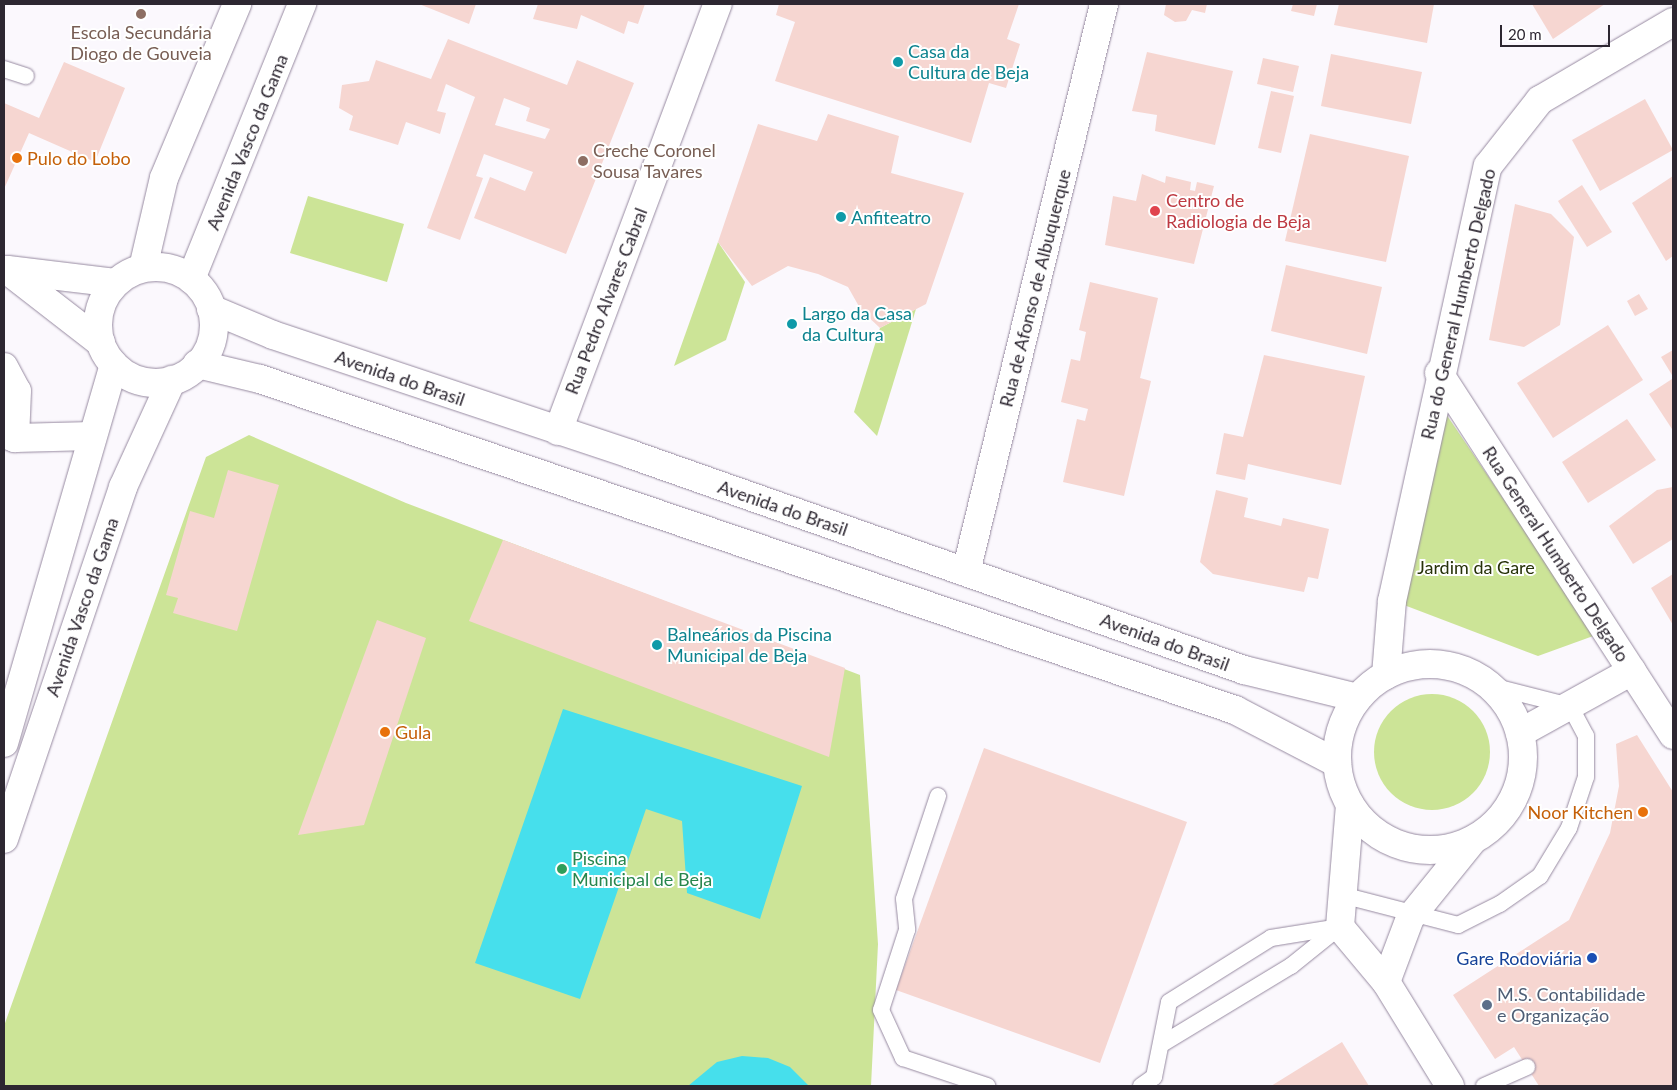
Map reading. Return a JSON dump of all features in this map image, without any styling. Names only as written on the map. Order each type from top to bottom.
[{"type":"street","points":[[143,268],[164,178],[237,4]]},
{"type":"street","name":"Avenida Vasco da Gama","points":[[191,279],[302,4]]},
{"type":"street","name":"Rua Pedro Alvares Cabral","points":[[558,431],[718,4]]},
{"type":"street","name":"Rua de Afonso de Albuquerque","points":[[966,572],[1104,4]]},
{"type":"street","points":[[1669,4],[1673,10]]},
{"type":"street","name":"Rua do General Humberto Delgado","points":[[1386,675],[1392,601],[1439,373],[1488,166],[1540,100],[1673,22]]},
{"type":"street","points":[[5,270],[107,354],[141,380],[172,380],[198,364],[212,338],[211,309],[191,279],[160,267],[143,268],[115,283],[99,311],[107,354]]},
{"type":"street","points":[[5,270],[115,283]]},
{"type":"street","name":"Avenida do Brasil","points":[[211,309],[273,336],[558,431],[1244,670],[1358,698]]},
{"type":"street","name":"Avenida Vasco da Gama","points":[[4,743],[92,436],[107,354]]},
{"type":"street","points":[[198,364],[260,379],[1235,710],[1337,763]]},
{"type":"street","points":[[4,367],[17,391],[9,436],[92,436]]},
{"type":"street","name":"Rua General Humberto Delgado","points":[[1439,373],[1673,735]]},
{"type":"street","name":"Avenida Vasco da Gama","points":[[4,839],[123,487],[172,380]]},
{"type":"street","points":[[1386,982],[1414,914],[1473,840],[1493,826],[1513,798],[1524,758],[1520,733],[1509,708],[1491,686],[1467,672],[1440,665],[1412,666],[1386,675],[1358,698],[1345,718],[1337,763],[1350,805],[1340,927],[1386,982],[1450,1086]]},
{"type":"street","points":[[1520,733],[1632,671]]},
{"type":"street","points":[[1350,805],[1368,826],[1391,842],[1418,849],[1446,849],[1473,840]]},
{"type":"lane","points":[[4,69],[26,76]]},
{"type":"lane","points":[[1342,895],[1458,925],[1500,904],[1540,876],[1569,828],[1586,777],[1586,736],[1570,706],[1491,686]]},
{"type":"lane","points":[[938,796],[904,899],[907,930],[881,1010],[903,1058],[987,1086]]},
{"type":"lane","points":[[1162,1044],[1291,966],[1340,927]]},
{"type":"lane","points":[[1141,1086],[1154,1077],[1169,1002],[1271,938],[1340,927]]},
{"type":"lane","points":[[1484,1086],[1527,1067]]},
{"type":"green space","points":[[308,196],[404,224],[387,282],[290,253]]},
{"type":"green space","points":[[718,242],[745,282],[726,340],[674,366]]},
{"type":"green space","points":[[916,309],[877,436],[854,412],[880,328]]},
{"type":"green space","name":"Jardim da Gare","points":[[1446,414],[1596,635],[1538,656],[1404,605]]},
{"type":"green space","name":"Piscina Municipal de Beja","points":[[249,435],[406,503],[860,675],[878,944],[871,1086],[4,1086],[4,1026],[206,457]]},
{"type":"green space","points":[[1432,694],[1454,699],[1473,711],[1485,730],[1490,752],[1485,774],[1473,793],[1454,805],[1432,810],[1410,805],[1391,793],[1379,774],[1374,752],[1379,730],[1391,711],[1410,699]]},
{"type":"water","points":[[563,709],[802,786],[760,919],[687,893],[682,821],[646,809],[580,999],[475,963]]},
{"type":"water","points":[[742,1056],[768,1058],[790,1067],[809,1086],[688,1086],[717,1062]]},
{"type":"building","points":[[419,4],[476,4],[469,24]]},
{"type":"building","points":[[538,4],[645,4],[638,24],[628,21],[624,34],[581,15],[577,29],[533,19]]},
{"type":"building","name":"Casa da Cultura de Beja","points":[[779,4],[1019,4],[1007,39],[1020,44],[1006,88],[989,83],[971,143],[775,81],[795,22],[776,15]]},
{"type":"building","points":[[1166,4],[1207,4],[1205,13],[1192,10],[1186,21],[1175,22],[1164,15]]},
{"type":"building","points":[[1293,4],[1317,4],[1314,16],[1291,11]]},
{"type":"building","points":[[1339,4],[1434,4],[1427,43],[1334,25]]},
{"type":"building","points":[[1532,4],[1605,4],[1553,39]]},
{"type":"building","points":[[448,39],[567,85],[577,60],[634,83],[566,254],[474,218],[490,177],[525,191],[533,172],[484,154],[476,176],[483,178],[460,240],[427,228],[475,97],[446,84],[437,111],[446,113],[440,134],[406,122],[398,145],[349,130],[353,116],[339,108],[342,85],[369,81],[376,60],[431,79]],"holes":[[[504,98],[530,108],[526,121],[550,129],[545,139],[495,125]]]},
{"type":"building","points":[[1147,52],[1233,71],[1215,145],[1155,131],[1157,115],[1132,111]]},
{"type":"building","points":[[1331,54],[1422,72],[1411,124],[1321,106]]},
{"type":"building","points":[[1263,58],[1299,66],[1293,92],[1257,84]]},
{"type":"building","points":[[64,62],[125,88],[95,162],[29,133],[4,189],[4,103],[39,118]]},
{"type":"building","points":[[1271,91],[1294,96],[1281,153],[1258,148]]},
{"type":"building","points":[[1645,99],[1673,150],[1600,191],[1572,140]]},
{"type":"building","name":"Anfiteatro","points":[[828,114],[899,136],[891,173],[964,193],[926,304],[880,328],[861,310],[848,287],[818,274],[788,266],[752,286],[718,242],[758,124],[817,141]]},
{"type":"building","points":[[1310,134],[1409,156],[1386,262],[1285,241]]},
{"type":"building","points":[[1142,174],[1165,183],[1166,176],[1191,182],[1190,190],[1195,191],[1197,182],[1214,186],[1194,264],[1105,245],[1113,196],[1136,201]]},
{"type":"building","points":[[1673,176],[1673,256],[1666,261],[1632,203]]},
{"type":"building","points":[[1582,185],[1612,232],[1587,247],[1558,201]]},
{"type":"building","points":[[1515,204],[1551,214],[1574,237],[1560,325],[1524,347],[1489,340]]},
{"type":"building","points":[[1286,265],[1382,287],[1367,354],[1271,331]]},
{"type":"building","points":[[1090,282],[1158,298],[1140,378],[1151,381],[1124,496],[1063,482],[1077,419],[1085,421],[1088,409],[1061,402],[1071,359],[1080,361],[1086,332],[1079,330]]},
{"type":"building","points":[[1639,294],[1648,309],[1635,316],[1627,301]]},
{"type":"building","points":[[1608,325],[1643,380],[1553,438],[1517,383]]},
{"type":"building","points":[[1673,350],[1673,374],[1672,375],[1661,357]]},
{"type":"building","points":[[1264,355],[1365,376],[1341,485],[1248,464],[1245,480],[1216,474],[1224,433],[1243,437]]},
{"type":"building","points":[[1672,379],[1673,428],[1672,429],[1649,394]]},
{"type":"building","points":[[1627,419],[1656,460],[1588,503],[1562,462]]},
{"type":"building","points":[[228,470],[279,485],[237,631],[173,613],[178,598],[166,595],[190,511],[214,518]]},
{"type":"building","points":[[1673,487],[1673,539],[1633,564],[1609,526],[1657,490]]},
{"type":"building","points":[[1216,490],[1248,498],[1244,517],[1281,526],[1283,518],[1329,529],[1318,579],[1308,577],[1304,592],[1213,574],[1200,562]]},
{"type":"building","name":"Balneários da Piscina Municipal de Beja","points":[[503,540],[845,668],[829,757],[469,621]]},
{"type":"building","points":[[1673,574],[1673,625],[1651,588]]},
{"type":"building","points":[[377,620],[426,638],[364,825],[298,835]]},
{"type":"building","name":"Gare Rodoviária","points":[[1637,735],[1673,792],[1673,1086],[1539,1086],[1514,1047],[1495,1059],[1453,995],[1569,920],[1610,833],[1619,786],[1616,744]]},
{"type":"building","points":[[984,748],[1187,822],[1100,1063],[896,990]]},
{"type":"building","points":[[1342,1042],[1369,1086],[1271,1086]]},
{"type":"place","name":"Escola Secundária Diogo de Gouveia","points":[[141,14]]},
{"type":"place","name":"Casa da Cultura de Beja","points":[[898,62]]},
{"type":"place","name":"Pulo do Lobo","points":[[17,158]]},
{"type":"place","name":"Creche Coronel Sousa Tavares","points":[[583,161]]},
{"type":"place","name":"Centro de Radiologia de Beja","points":[[1155,211]]},
{"type":"place","name":"Anfiteatro","points":[[841,217]]},
{"type":"place","name":"Largo da Casa da Cultura","points":[[792,324]]},
{"type":"place","name":"Balneários da Piscina Municipal de Beja","points":[[657,645]]},
{"type":"place","name":"Gula","points":[[385,732]]},
{"type":"place","name":"Noor Kitchen","points":[[1643,812]]},
{"type":"place","name":"Piscina Municipal de Beja","points":[[562,869]]},
{"type":"place","name":"Gare Rodoviária","points":[[1592,958]]},
{"type":"place","name":"M.S. Contabilidade e Organização","points":[[1487,1005]]}]
